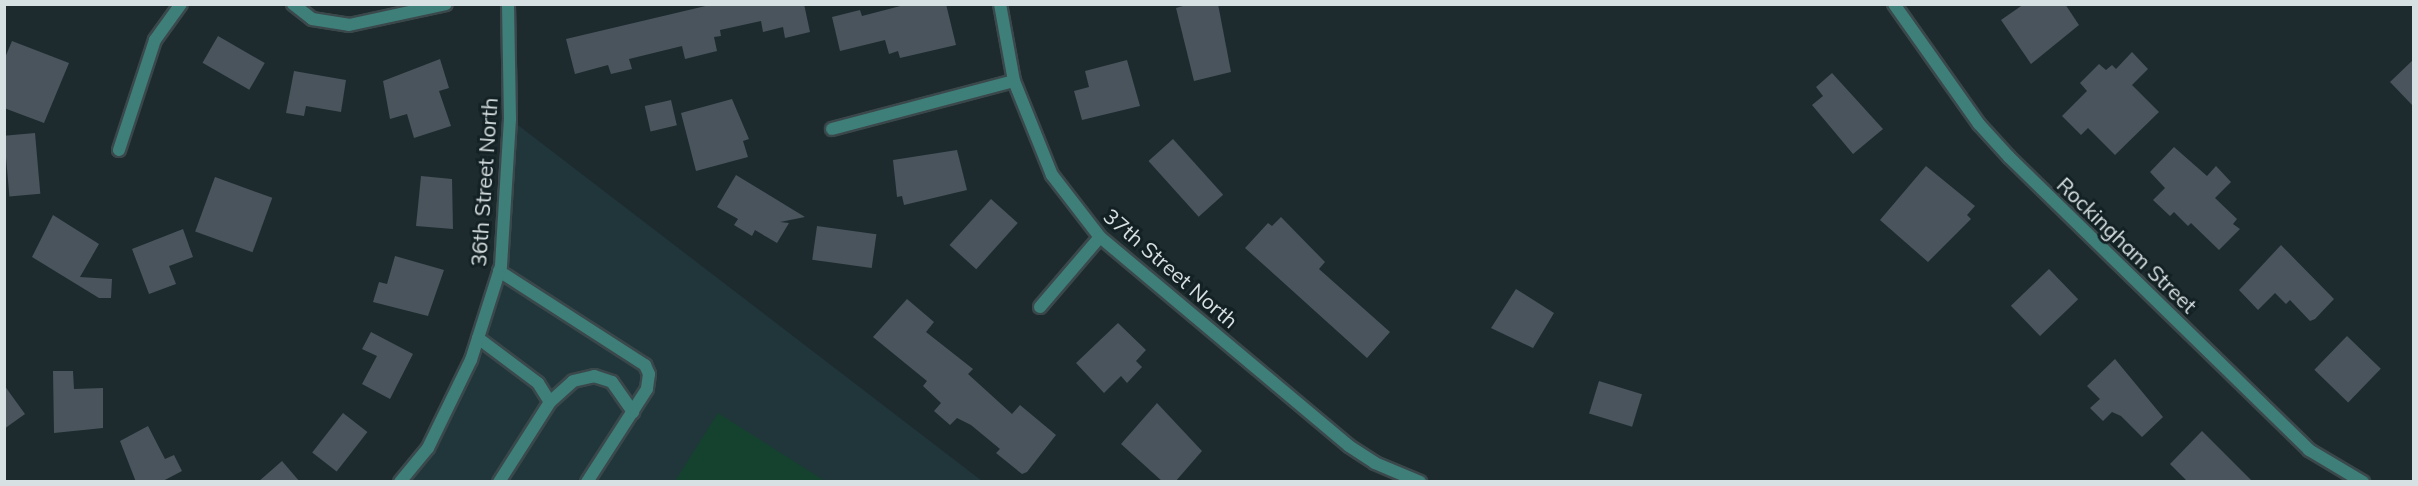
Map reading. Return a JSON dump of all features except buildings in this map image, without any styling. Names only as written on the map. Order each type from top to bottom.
[{"type":"street","points":[[119,150],[155,40],[181,4]]},
{"type":"street","points":[[293,4],[312,19],[349,25],[446,4]]},
{"type":"street","name":"36th Street North","points":[[400,482],[428,448],[478,338],[499,271],[510,119],[508,4]]},
{"type":"street","name":"37th Street North","points":[[1000,4],[1014,81],[1052,175],[1100,237],[1349,446],[1375,463],[1420,482]]},
{"type":"street","name":"Rockingham Street","points":[[1894,4],[1979,124],[2009,157],[2309,450],[2363,482]]},
{"type":"street","points":[[832,129],[1014,81]]},
{"type":"street","points":[[1040,307],[1100,237]]},
{"type":"street","points":[[499,271],[645,365],[647,388],[587,482]]},
{"type":"street","points":[[478,338],[538,383],[550,402]]},
{"type":"street","points":[[499,482],[550,402],[573,381],[594,376],[612,382],[633,412]]},
{"type":"shaded area","points":[[510,119],[982,481],[400,482],[428,448],[471,360],[501,266]]},
{"type":"green space","points":[[718,413],[825,481],[675,481]]}]
